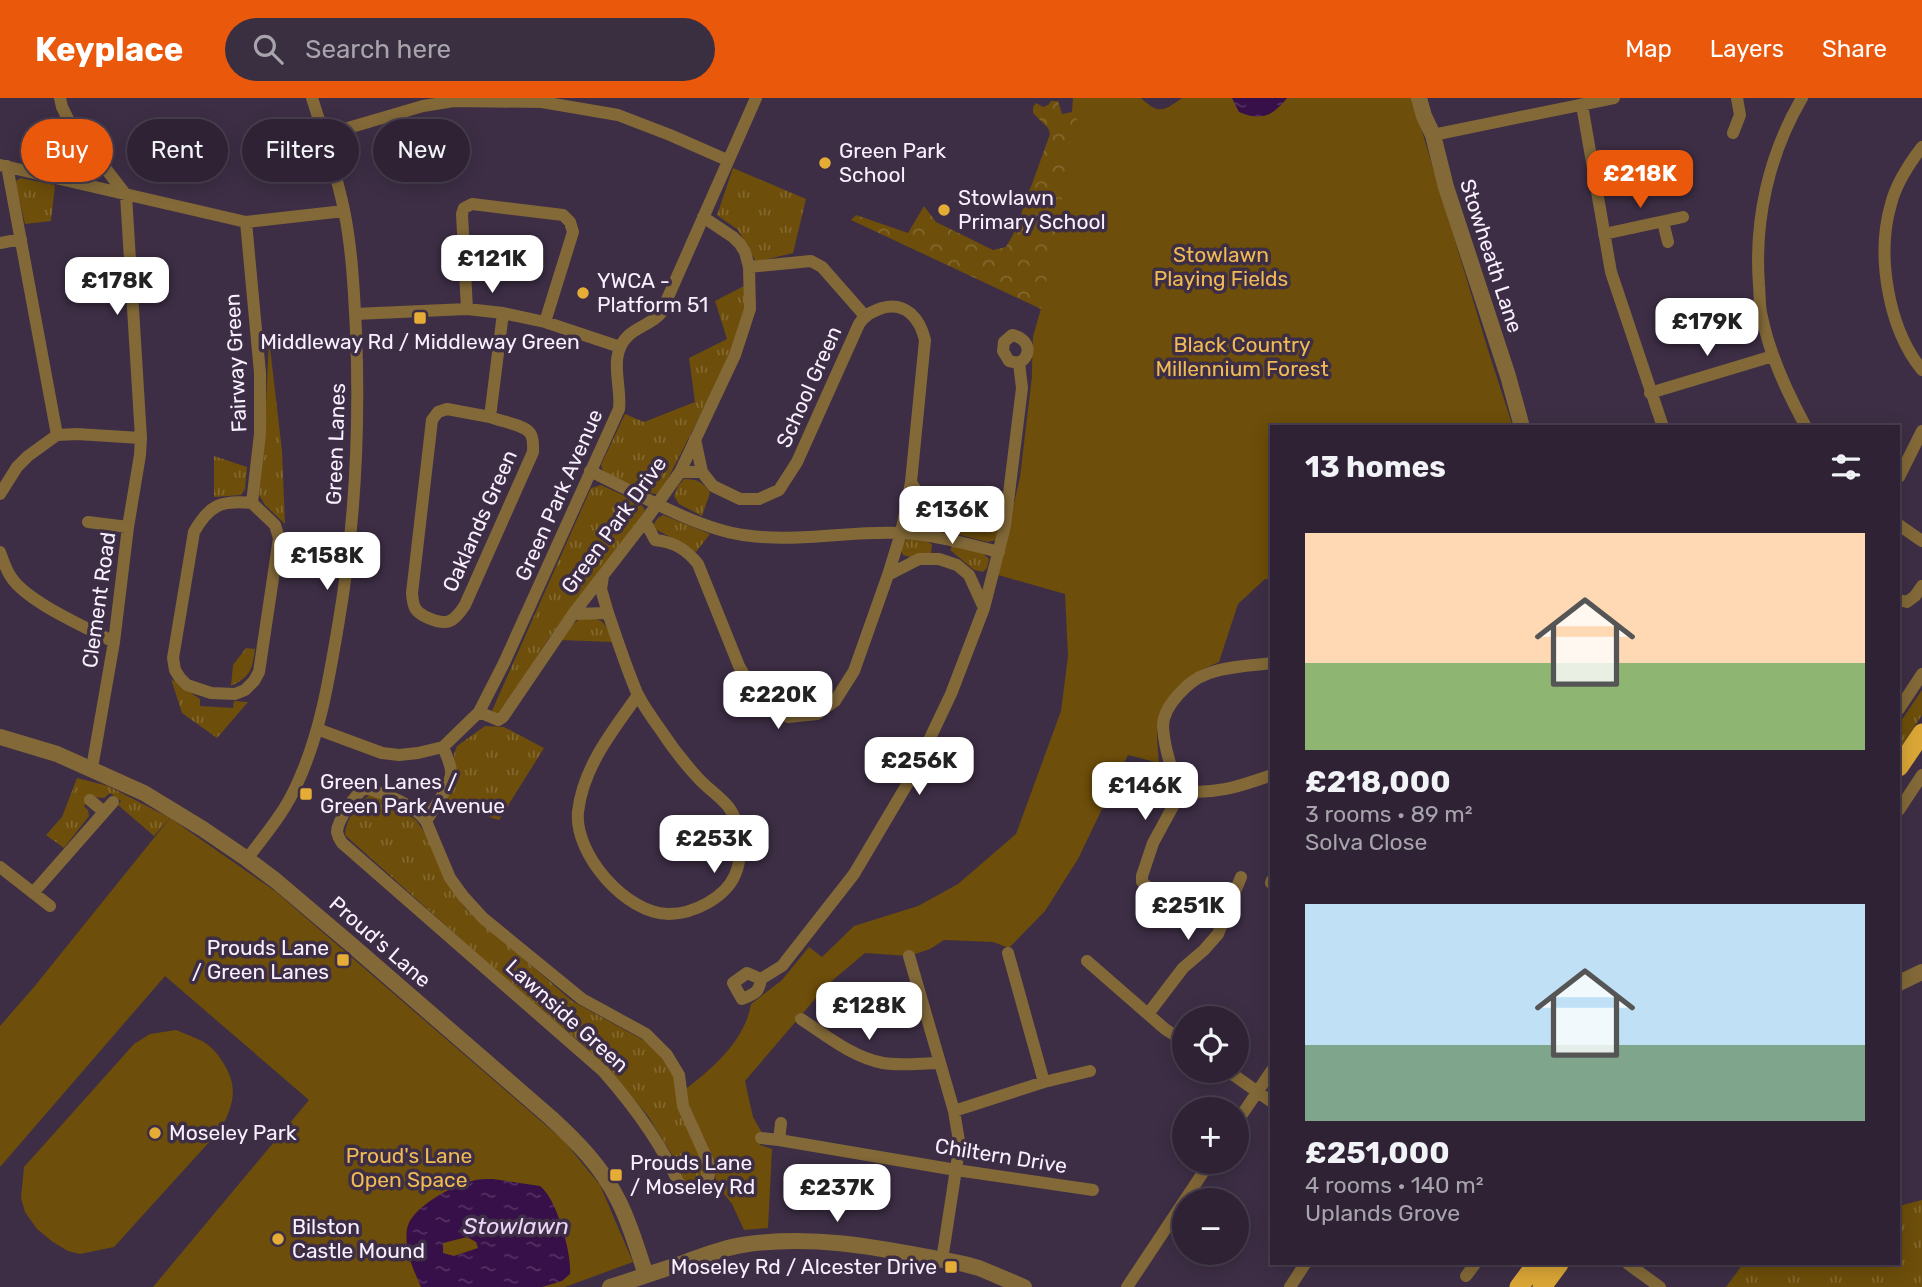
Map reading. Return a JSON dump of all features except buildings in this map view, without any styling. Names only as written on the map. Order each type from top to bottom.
[{"type":"highway","points":[[1900,766],[1922,733]]},
{"type":"highway","points":[[1519,1287],[1535,1265]]},
{"type":"highway","points":[[1542,1287],[1558,1265]]},
{"type":"street","points":[[60,98],[69,121],[126,194]]},
{"type":"street","name":"Green Lanes","points":[[312,98],[319,119]]},
{"type":"street","points":[[355,314],[467,309],[503,313],[545,322],[620,347],[629,335],[656,319],[661,313],[756,98]]},
{"type":"street","name":"Stowheath Lane","points":[[1419,98],[1433,135],[1446,187],[1521,425]]},
{"type":"street","points":[[1433,135],[1615,98]]},
{"type":"street","points":[[1733,133],[1740,115],[1737,98]]},
{"type":"street","points":[[1800,99],[1777,151],[1761,212],[1758,268],[1761,315],[1773,356],[1791,401],[1805,425]]},
{"type":"street","points":[[359,125],[423,106],[454,101],[542,100],[618,115],[727,160]]},
{"type":"street","points":[[1582,105],[1611,272],[1662,425]]},
{"type":"street","points":[[1922,147],[1901,178],[1891,201],[1886,221],[1884,255],[1889,296],[1896,318],[1913,359],[1922,370]]},
{"type":"street","points":[[57,435],[21,239],[3,166],[246,222],[344,211]]},
{"type":"street","name":"Green Lanes","points":[[247,859],[273,825],[297,785],[317,729],[330,673],[348,567],[357,456],[358,391],[351,265],[344,211],[336,182]]},
{"type":"street","name":"Clement Road","points":[[92,768],[114,642],[140,456],[126,194]]},
{"type":"street","points":[[467,309],[462,214],[464,208],[472,204],[563,215],[570,222],[573,232],[545,322]]},
{"type":"street","name":"Green Park Drive","points":[[479,712],[498,720],[503,717],[573,614],[658,503],[680,472],[735,355],[750,309],[749,267],[740,244],[703,217]]},
{"type":"street","points":[[1604,234],[1683,217]]},
{"type":"street","name":"Fairway Green","points":[[246,222],[260,373],[260,434],[253,503]]},
{"type":"street","points":[[1663,222],[1668,242]]},
{"type":"street","points":[[0,243],[21,239]]},
{"type":"street","points":[[749,267],[811,261],[816,263],[865,316]]},
{"type":"street","name":"School Green","points":[[655,540],[673,544],[689,552],[698,564],[739,666],[760,702],[788,717],[817,714],[835,701],[854,671],[901,533],[911,482],[925,340],[922,328],[911,313],[896,306],[865,316],[797,462],[779,490],[759,499],[740,499],[713,486],[702,472]]},
{"type":"street","name":"Oaklands Green","points":[[489,418],[503,313]]},
{"type":"street","name":"Green Park Avenue","points":[[443,747],[479,712],[504,663],[619,409],[616,366],[620,347]]},
{"type":"street","points":[[1650,393],[1773,356]]},
{"type":"street","points":[[761,979],[782,967],[837,898],[912,776],[951,694],[984,608],[999,552],[1009,496],[1022,388],[1018,363]]},
{"type":"street","name":"Oaklands Green","points":[[447,409],[489,418],[523,428],[530,433],[533,452],[465,605],[451,621],[440,623],[417,612],[412,593],[432,420],[438,412],[447,409]]},
{"type":"street","points":[[1900,475],[1922,431]]},
{"type":"street","points":[[0,494],[17,467],[57,435],[141,438]]},
{"type":"street","points":[[680,472],[702,472],[695,439]]},
{"type":"street","points":[[590,471],[726,532],[771,539],[901,533],[999,552]]},
{"type":"street","points":[[911,482],[924,504],[933,512],[953,521],[967,520],[989,512],[1009,496]]},
{"type":"street","points":[[237,501],[253,503],[275,525],[279,538],[260,672],[245,690],[235,694],[211,693],[187,685],[180,678],[173,658],[194,532],[203,516],[218,505],[237,501]]},
{"type":"street","points":[[621,552],[655,540],[645,521]]},
{"type":"street","points":[[88,522],[128,527]]},
{"type":"street","points":[[1900,526],[1922,541]]},
{"type":"street","points":[[0,552],[6,581],[45,606],[114,642]]},
{"type":"street","points":[[888,575],[919,559],[939,559],[957,565],[970,575],[984,608]]},
{"type":"street","points":[[603,573],[601,589],[638,695],[661,731],[699,779],[727,803],[738,827],[741,844],[735,876],[713,900],[699,909],[685,913],[667,915],[634,903],[601,873],[581,839],[579,809],[591,768],[611,733],[638,695]]},
{"type":"street","points":[[1900,600],[1908,602],[1922,586]]},
{"type":"street","points":[[573,614],[608,613]]},
{"type":"street","points":[[1206,906],[1150,889],[1142,882],[1153,843],[1177,799],[1178,790],[1166,749],[1163,723],[1171,702],[1205,674],[1270,663]]},
{"type":"street","points":[[1900,707],[1922,674]]},
{"type":"street","points":[[317,729],[382,753],[399,755],[443,747],[452,774],[426,821]]},
{"type":"street","name":"Proud's Lane","points":[[0,737],[57,754],[144,793],[247,859],[347,940],[583,1148],[617,1197],[646,1275]]},
{"type":"street","points":[[1178,790],[1192,793],[1231,790],[1270,776]]},
{"type":"street","points":[[1900,809],[1920,783]]},
{"type":"street","name":"Lawnside Green","points":[[365,788],[418,811],[426,821],[450,878],[483,918],[582,999],[646,1034],[667,1055],[679,1075],[683,1106],[710,1166],[710,1175],[702,1187],[691,1191],[680,1186],[673,1170],[632,1106],[603,1071],[342,843],[338,836],[339,824],[359,792],[365,788]]},
{"type":"street","points":[[33,893],[108,807],[90,800]]},
{"type":"street","points":[[0,867],[50,906]]},
{"type":"street","points":[[1148,1014],[1183,968],[1218,934],[1241,877]]},
{"type":"street","points":[[1008,953],[1018,966],[1044,1082]]},
{"type":"street","points":[[909,956],[954,1111],[958,1141],[957,1170],[943,1260]]},
{"type":"street","points":[[1087,961],[1172,1032]]},
{"type":"street","points":[[1900,983],[1922,972]]},
{"type":"street","points":[[801,1018],[863,1058],[886,1063],[939,1063]]},
{"type":"street","points":[[954,1111],[1044,1082],[1090,1071]]},
{"type":"street","points":[[1249,1104],[1270,1073]]},
{"type":"street","points":[[1246,1083],[1270,1100]]},
{"type":"street","points":[[779,1140],[781,1123]]},
{"type":"street","name":"Chiltern Drive","points":[[761,1139],[1093,1190]]},
{"type":"street","points":[[1127,1287],[1202,1174]]},
{"type":"street","points":[[610,1287],[717,1251],[741,1245],[784,1241],[851,1244],[943,1260],[979,1268],[1000,1282],[1024,1287]]},
{"type":"street","points":[[1290,1287],[1304,1265]]},
{"type":"street","points":[[1466,1276],[1473,1265]]},
{"type":"street","points":[[1629,1265],[1660,1287]]},
{"type":"green space","name":"Black Country Millennium Forest","points":[[1073,98],[1107,98],[1032,376],[1033,337],[1041,309],[851,220],[856,215],[908,233],[924,206],[936,222],[993,250],[1006,247],[1015,231],[1050,134],[1048,128],[1033,113],[1033,107],[1036,103],[1043,107],[1051,101],[1058,101],[1062,114],[1072,112]]},
{"type":"green space","name":"Stowlawn Playing Fields","points":[[1081,98],[1141,98],[1152,107],[1162,109],[1182,98],[1412,98],[1512,425],[1270,425],[1270,580],[1265,579],[1238,604],[1219,662],[1189,678],[1166,702],[1157,729],[1159,763],[1128,755],[1078,859],[1045,911],[1009,948],[993,942],[944,940],[930,949],[909,956],[865,953],[827,985],[745,1081],[753,1117],[761,1131],[760,1145],[772,1149],[768,1228],[744,1230],[732,1204],[716,1184],[715,1170],[683,1091],[726,1053],[742,1030],[751,1004],[782,980],[809,947],[822,957],[854,926],[918,906],[958,884],[1016,834],[1061,711],[1068,656],[1065,594],[998,575],[1020,477],[1032,376],[1033,337],[1041,309]]},
{"type":"green space","points":[[733,168],[806,199],[793,253],[756,262],[738,230],[717,215]]},
{"type":"green space","points":[[20,178],[21,182],[55,185],[51,221],[25,224],[15,182]]},
{"type":"green space","points":[[744,286],[746,307],[730,357],[662,490],[657,494],[648,493],[603,471],[601,465],[625,414],[644,422],[695,402],[689,358],[727,339],[715,301]]},
{"type":"green space","points":[[269,339],[282,451],[285,524],[265,505],[259,495]]},
{"type":"green space","points":[[214,456],[247,467],[245,489],[241,495],[214,497]]},
{"type":"green space","points":[[684,479],[700,482],[710,493],[702,516],[679,504],[674,496]]},
{"type":"green space","points":[[601,485],[640,503],[645,510],[636,526],[549,638],[500,714],[491,713],[591,488]]},
{"type":"green space","points":[[917,505],[959,523],[969,524],[996,518],[1000,520],[996,540],[988,542],[944,531],[907,526],[912,507]]},
{"type":"green space","points":[[663,515],[710,534],[696,552],[655,529],[653,525]]},
{"type":"green space","points":[[907,539],[932,544],[931,554],[910,557],[903,555],[900,547]]},
{"type":"green space","points":[[952,546],[982,553],[989,559],[987,568],[983,572],[974,570],[950,550]]},
{"type":"green space","points":[[582,617],[600,620],[613,642],[560,640]]},
{"type":"green space","points":[[246,648],[255,649],[251,667],[243,679],[231,686],[233,665]]},
{"type":"green space","points":[[171,679],[200,699],[200,706],[233,708],[234,701],[248,702],[217,738],[182,713]]},
{"type":"green space","points":[[1922,690],[1922,715],[1900,748],[1900,723]]},
{"type":"green space","points":[[485,726],[504,727],[544,748],[499,820],[476,813],[461,803],[441,804],[455,779],[454,754],[457,746]]},
{"type":"green space","points":[[77,778],[108,786],[170,818],[154,836],[118,805],[121,801],[110,793],[104,798],[92,797],[84,806],[89,816],[64,848],[46,835],[62,817]]},
{"type":"green space","points":[[370,795],[416,820],[429,839],[451,887],[465,908],[572,1001],[645,1041],[665,1061],[676,1078],[703,1163],[704,1176],[700,1182],[687,1184],[680,1176],[679,1166],[648,1116],[583,1045],[345,835],[353,812]]},
{"type":"green space","name":"Proud's Lane Open Space","points":[[170,818],[275,891],[564,1141],[600,1185],[633,1262],[565,1287],[153,1287],[309,1100],[165,976],[0,1167],[0,1026]]},
{"type":"green space","points":[[176,1030],[208,1045],[227,1070],[233,1095],[221,1129],[114,1247],[80,1254],[68,1251],[37,1229],[25,1212],[21,1198],[24,1167],[134,1044],[150,1034]]},
{"type":"green space","points":[[1922,1200],[1922,1287],[1726,1287],[1742,1265],[1900,1265],[1900,1206]]},
{"type":"water","points":[[1232,98],[1287,98],[1271,113],[1260,117],[1239,112]]},
{"type":"water","name":"Stowlawn","points":[[479,1179],[540,1186],[546,1193],[562,1227],[569,1254],[570,1274],[562,1281],[542,1287],[421,1287],[408,1251],[406,1236],[410,1221],[424,1206],[444,1192]],"holes":[[[467,1237],[476,1242],[478,1248],[454,1256],[443,1253],[443,1243]]]},
{"type":"place","name":"Green Park School","points":[[825,163]]},
{"type":"place","name":"Stowlawn Primary School","points":[[944,210]]},
{"type":"place","name":"YWCA - Platform 51","points":[[583,293]]},
{"type":"place","name":"Middleway Rd / Middleway Green","points":[[420,318]]},
{"type":"place","name":"Green Lanes / Green Park Avenue","points":[[306,794]]},
{"type":"place","name":"Prouds Lane / Green Lanes","points":[[343,960]]},
{"type":"place","name":"Moseley Park","points":[[155,1133]]},
{"type":"place","name":"Prouds Lane / Moseley Rd","points":[[616,1175]]},
{"type":"place","name":"Bilston Castle Mound","points":[[278,1239]]},
{"type":"place","name":"Moseley Rd / Alcester Drive","points":[[951,1267]]}]
